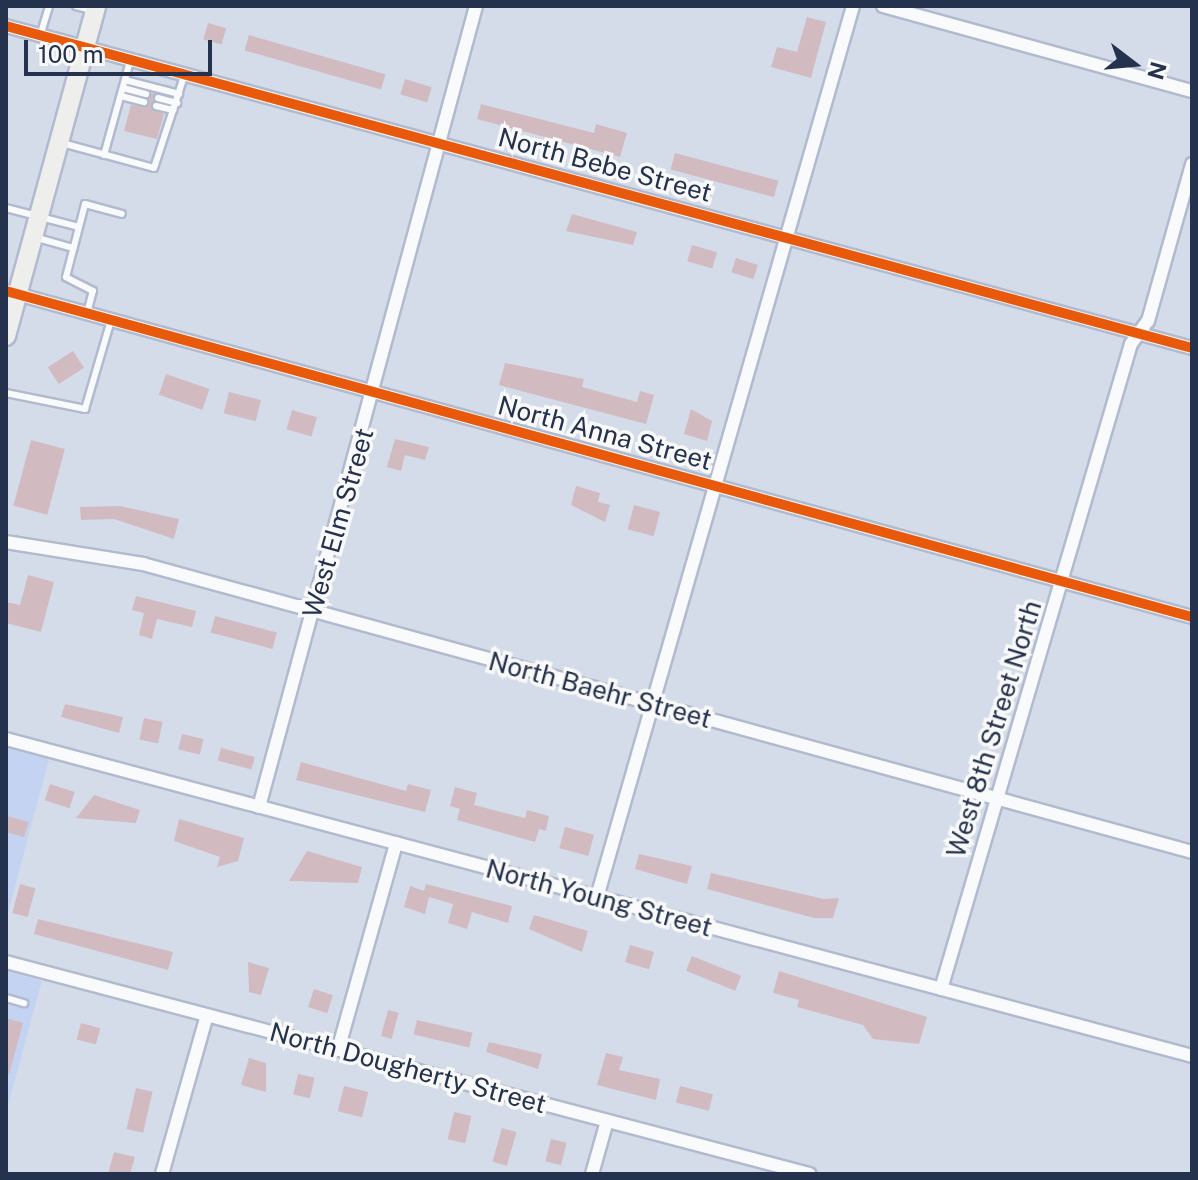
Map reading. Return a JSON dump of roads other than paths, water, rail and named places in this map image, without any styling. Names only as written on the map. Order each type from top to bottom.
[{"type":"main road","points":[[6,336],[12,292],[39,217],[85,48],[89,8]]},
{"type":"street","name":"West Elm Street","points":[[259,807],[374,393],[476,6]]},
{"type":"street","points":[[597,897],[853,6]]},
{"type":"street","points":[[883,6],[1192,91]]},
{"type":"street","name":"North Bebe Street","points":[[6,26],[185,72],[1192,348]]},
{"type":"street","name":"West 8th Street North","points":[[941,989],[1061,581],[1192,164]]},
{"type":"street","name":"North Anna Street","points":[[12,292],[1192,617]]},
{"type":"street","name":"North Baehr Street","points":[[6,542],[143,564],[1192,852]]},
{"type":"street","name":"North Young Street","points":[[6,739],[1192,1056]]},
{"type":"street","points":[[338,1050],[396,843]]},
{"type":"street","name":"North Dougherty Street","points":[[6,962],[809,1174]]},
{"type":"street","points":[[162,1174],[207,1015]]},
{"type":"street","points":[[592,1174],[607,1121]]},
{"type":"lane","points":[[40,36],[49,6]]},
{"type":"lane","points":[[104,155],[131,58]]},
{"type":"lane","points":[[59,143],[154,168],[185,72]]},
{"type":"lane","points":[[125,80],[179,94]]},
{"type":"lane","points":[[122,92],[145,98]]},
{"type":"lane","points":[[157,102],[176,107]]},
{"type":"lane","points":[[87,313],[93,291],[66,277],[85,204],[122,214]]},
{"type":"lane","points":[[6,208],[79,227]]},
{"type":"lane","points":[[33,237],[73,248]]},
{"type":"lane","points":[[6,393],[85,409],[111,320]]},
{"type":"lane","points":[[6,998],[24,1003]]}]
